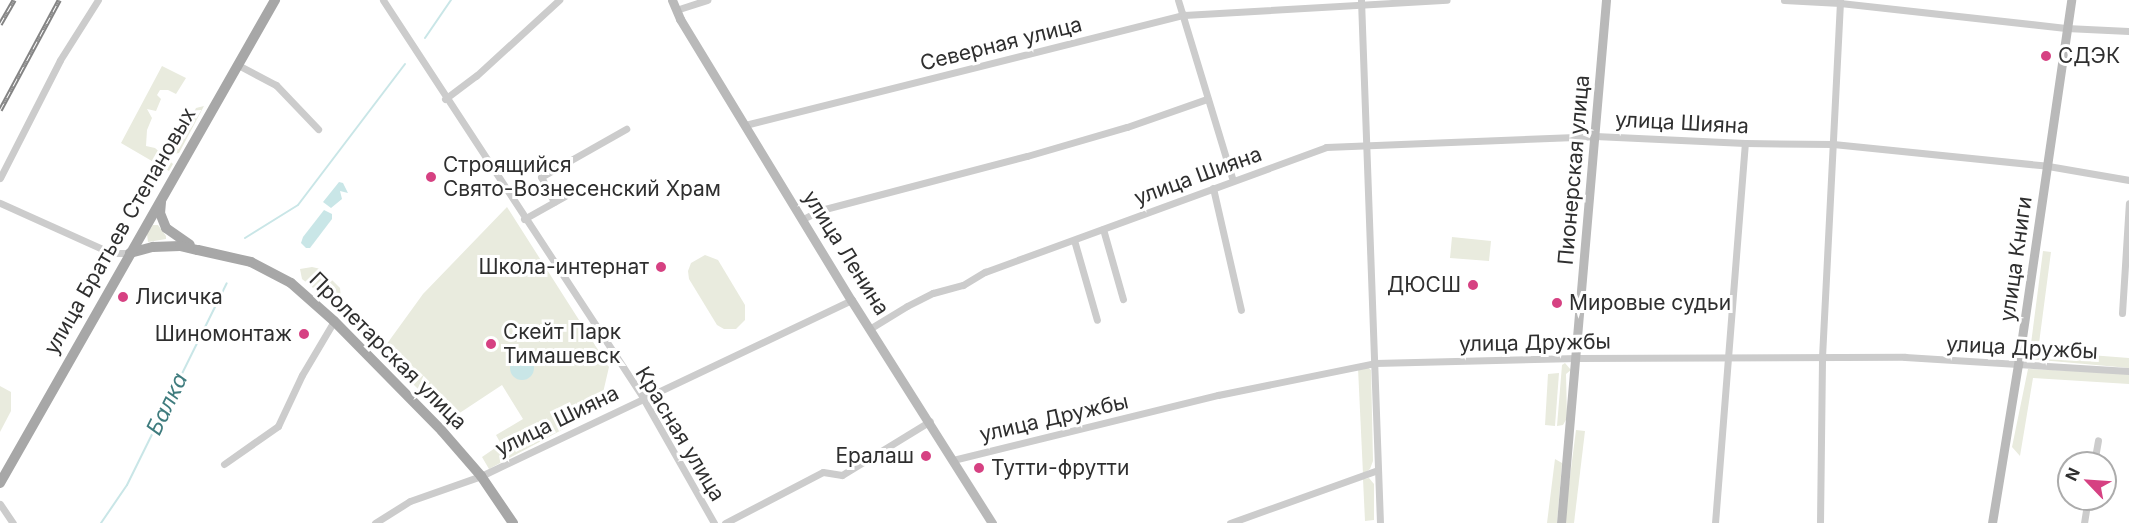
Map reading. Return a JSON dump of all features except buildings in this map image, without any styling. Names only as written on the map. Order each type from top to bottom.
[{"type":"main road","name":"улица Братьев Степановых","points":[[0,483],[275,0]]},
{"type":"main road","points":[[162,200],[160,213],[166,228],[176,237],[198,249]]},
{"type":"main road","name":"Пролетарская улица","points":[[130,253],[153,247],[180,246],[251,262],[278,274],[303,292],[334,321],[442,431],[481,476],[513,523]]},
{"type":"street","points":[[0,178],[60,60],[98,0]]},
{"type":"street","name":"Красная улица","points":[[383,0],[445,99],[643,398],[714,523]]},
{"type":"street","points":[[445,99],[476,76],[559,0]]},
{"type":"street","name":"улица Ленина","points":[[672,0],[851,300],[930,421],[992,523]]},
{"type":"street","points":[[676,10],[707,0]]},
{"type":"street","points":[[1178,0],[1233,181]]},
{"type":"street","name":"Северная улица","points":[[745,125],[1184,15],[1362,3],[1447,0]]},
{"type":"street","name":"Пионерская улица","points":[[1562,523],[1606,0]]},
{"type":"street","points":[[1784,0],[1840,2],[2066,28],[2129,31]]},
{"type":"street","name":"улица Книги","points":[[1992,523],[2018,365],[2071,0]]},
{"type":"street","points":[[1820,523],[1822,357],[1840,2]]},
{"type":"street","points":[[1362,3],[1365,145],[1380,523]]},
{"type":"street","points":[[238,65],[276,85],[318,129]]},
{"type":"street","points":[[803,219],[821,210],[1028,156],[1127,127],[1208,99]]},
{"type":"street","points":[[554,202],[541,177],[626,129]]},
{"type":"street","name":"улица Шияна","points":[[870,328],[933,294],[963,285],[985,272],[1326,147],[1595,136],[1745,143],[1833,144],[2048,166],[2129,180]]},
{"type":"street","points":[[1715,523],[1745,143]]},
{"type":"street","points":[[1213,188],[1241,310]]},
{"type":"street","points":[[524,219],[565,196]]},
{"type":"street","name":"Пролетарская улица","points":[[0,203],[111,253],[130,253]]},
{"type":"street","points":[[2122,312],[2129,203]]},
{"type":"street","points":[[1103,229],[1123,299]]},
{"type":"street","points":[[1074,240],[1097,321]]},
{"type":"street","name":"улица Шияна","points":[[375,523],[410,501],[481,476],[851,300]]},
{"type":"street","points":[[224,464],[278,426],[302,375],[334,321]]},
{"type":"street","name":"улица Дружбы","points":[[953,460],[1218,395],[1375,363],[1577,358],[1905,357],[2129,371]]},
{"type":"street","points":[[725,523],[823,472],[842,476],[930,421]]},
{"type":"street","points":[[2096,451],[2098,440]]},
{"type":"street","points":[[1230,523],[1378,470]]},
{"type":"street","points":[[0,504],[13,523]]},
{"type":"shaded area","points":[[162,66],[186,78],[176,94],[168,90],[160,90],[157,95],[161,99],[156,111],[147,109],[152,118],[147,130],[146,146],[155,148],[173,164],[169,171],[121,143]]},
{"type":"shaded area","points":[[204,106],[179,153],[174,154],[196,108]]},
{"type":"shaded area","points":[[507,207],[609,367],[599,410],[489,469],[482,457],[501,444],[496,435],[523,419],[502,385],[449,420],[381,352],[423,294]]},
{"type":"shaded area","points":[[153,225],[158,225],[166,239],[148,242],[147,234]]},
{"type":"shaded area","points":[[1452,237],[1491,241],[1489,261],[1450,258]]},
{"type":"shaded area","points":[[2043,251],[2051,252],[2038,351],[2129,358],[2129,368],[2029,359]]},
{"type":"shaded area","points":[[705,255],[718,260],[745,305],[745,320],[736,329],[724,329],[717,325],[689,279],[688,271],[691,263]]},
{"type":"shaded area","points":[[312,267],[321,269],[340,288],[341,298],[333,302],[328,300],[302,279],[300,269]]},
{"type":"shaded area","points":[[1565,363],[1571,370],[1566,374],[1567,418],[1563,425],[1557,426],[1562,365]]},
{"type":"shaded area","points":[[1367,367],[1371,370],[1373,461],[1370,469],[1363,474],[1358,368]]},
{"type":"shaded area","points":[[2028,369],[2129,373],[2129,384],[2033,378],[2020,456],[2012,447]]},
{"type":"shaded area","points":[[1559,373],[1555,426],[1545,425],[1548,374]]},
{"type":"shaded area","points":[[0,386],[11,392],[11,411],[0,432]]},
{"type":"shaded area","points":[[1576,430],[1585,431],[1574,523],[1564,523]]},
{"type":"shaded area","points":[[1555,459],[1562,463],[1557,523],[1547,523]]},
{"type":"shaded area","points":[[1369,478],[1374,484],[1374,520],[1365,521],[1363,479]]},
{"type":"water","points":[[339,182],[343,183],[348,193],[340,191],[342,199],[331,208],[323,202]]},
{"type":"water","points":[[324,210],[332,214],[332,219],[310,248],[306,248],[301,243],[303,237]]},
{"type":"water","points":[[522,356],[527,357],[533,363],[533,373],[527,379],[522,380],[517,379],[511,373],[510,368],[511,363],[517,357]]},
{"type":"waterway","name":"Балка","points":[[425,38],[451,0]]},
{"type":"waterway","name":"Балка","points":[[245,238],[298,205],[405,64]]},
{"type":"waterway","name":"Балка","points":[[101,523],[127,485],[227,283]]},
{"type":"railway","points":[[0,24],[14,0]]},
{"type":"railway","points":[[0,110],[59,0]]},
{"type":"place","name":"СДЭК","points":[[2046,56]]},
{"type":"place","name":"Строящийся Свято-Вознесенский Храм","points":[[431,177]]},
{"type":"place","name":"Школа-интернат","points":[[661,267]]},
{"type":"place","name":"ДЮСШ","points":[[1473,285]]},
{"type":"place","name":"Лисичка","points":[[123,297]]},
{"type":"place","name":"Мировые судьи","points":[[1557,303]]},
{"type":"place","name":"Шиномонтаж","points":[[304,334]]},
{"type":"place","name":"Скейт Парк Тимашевск","points":[[491,344]]},
{"type":"place","name":"Ералаш","points":[[926,456]]},
{"type":"place","name":"Тутти-фрутти","points":[[979,468]]}]
